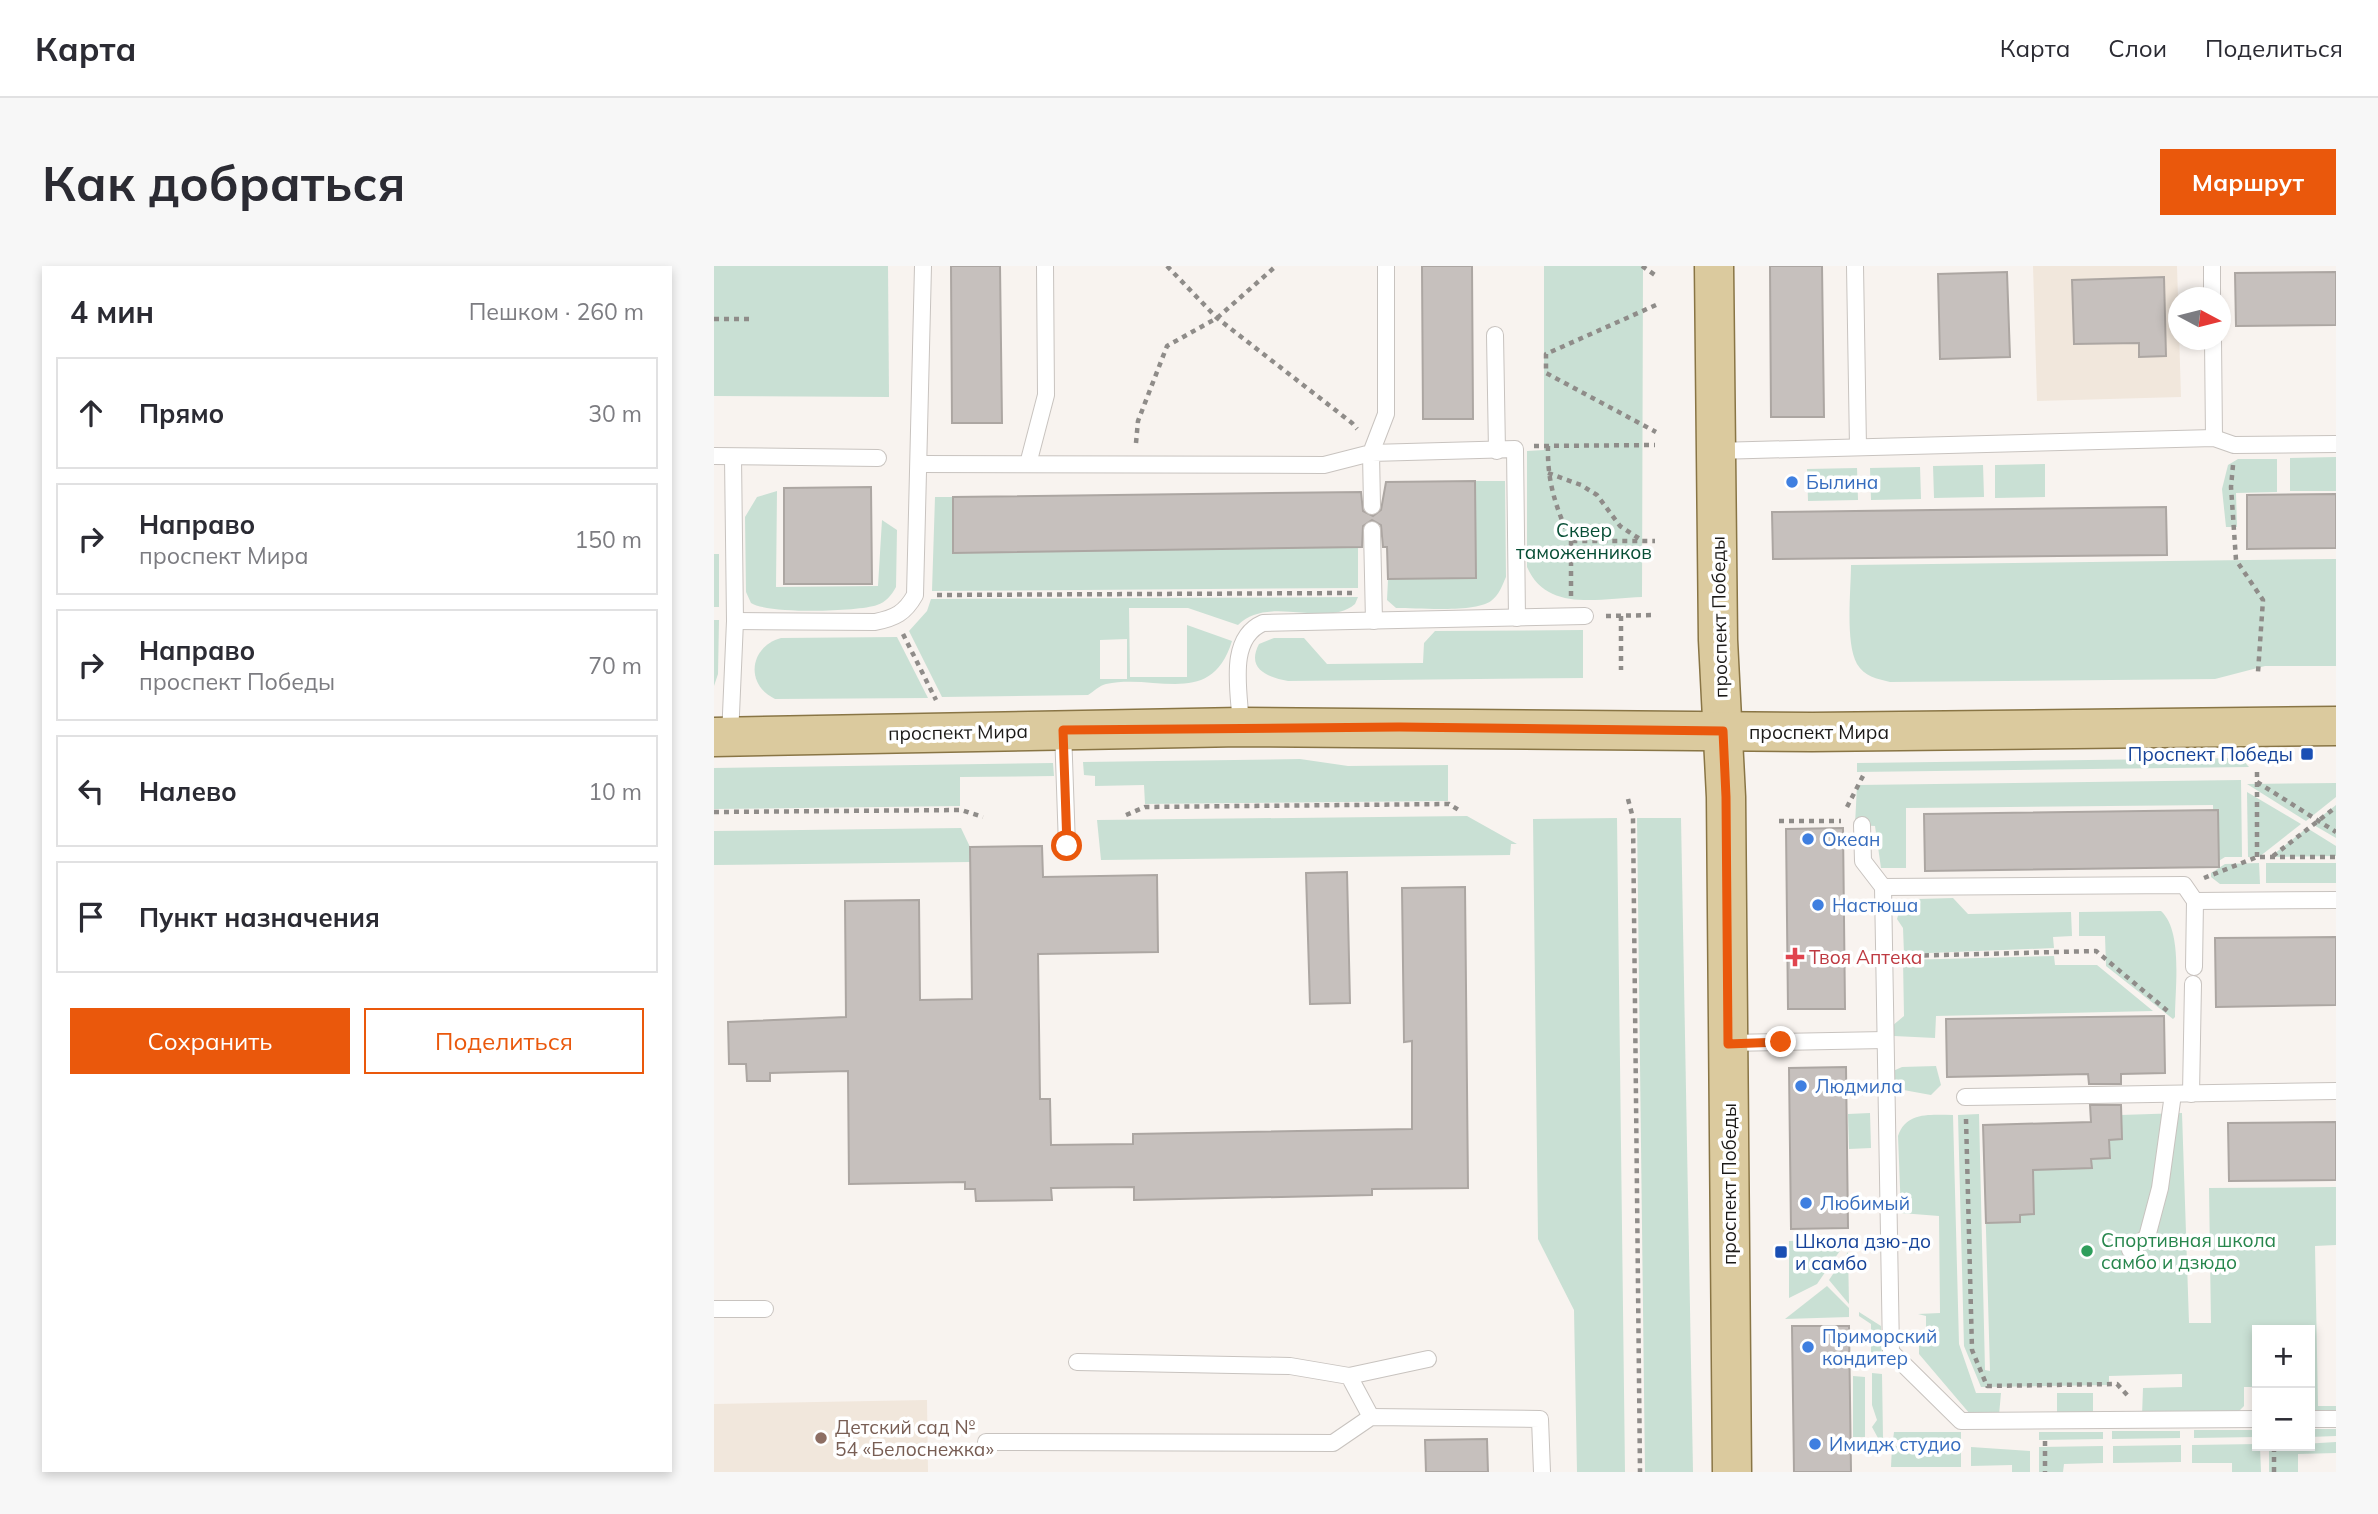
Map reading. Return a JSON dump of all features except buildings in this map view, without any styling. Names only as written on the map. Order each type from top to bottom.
[{"type":"main road","name":"проспект Победы","points":[[1714,266],[1718,640],[1726,797],[1732,1472]]},
{"type":"main road","name":"проспект Мира","points":[[722,737],[1241,727],[2042,732],[2336,726]]},
{"type":"lane","points":[[734,621],[875,622],[895,618],[907,609],[915,595],[918,580],[923,266]]},
{"type":"lane","points":[[1028,464],[1046,395],[1045,266]]},
{"type":"lane","points":[[1372,506],[1371,453],[1386,414],[1386,266]]},
{"type":"lane","points":[[1856,266],[1858,447]]},
{"type":"lane","points":[[2212,266],[2212,287]]},
{"type":"lane","points":[[1495,335],[1497,451]]},
{"type":"lane","points":[[2213,350],[2214,438]]},
{"type":"lane","points":[[1716,451],[2214,438],[2234,445],[2336,444]]},
{"type":"lane","points":[[920,464],[1324,466],[1371,453],[1515,449],[1517,618]]},
{"type":"lane","points":[[714,456],[878,458]]},
{"type":"lane","points":[[722,737],[734,621],[733,457]]},
{"type":"lane","points":[[1373,530],[1374,621]]},
{"type":"lane","points":[[1241,727],[1239,650],[1243,638],[1252,628],[1263,623],[1578,616]]},
{"type":"lane","points":[[1063,730],[1067,846]]},
{"type":"lane","points":[[1862,825],[1863,861],[1882,887],[1891,1352],[1961,1421],[2252,1419]]},
{"type":"lane","points":[[1882,887],[2184,885],[2195,901],[2194,967]]},
{"type":"lane","points":[[2195,901],[2336,900]]},
{"type":"lane","points":[[2191,1094],[2193,984]]},
{"type":"lane","points":[[1728,1044],[1885,1040]]},
{"type":"lane","points":[[1965,1097],[2336,1091]]},
{"type":"lane","points":[[2130,1250],[2147,1237],[2160,1188],[2173,1094]]},
{"type":"lane","points":[[714,1309],[765,1309]]},
{"type":"lane","points":[[1077,1362],[1290,1366],[1349,1376],[1428,1359]]},
{"type":"lane","points":[[1349,1376],[1371,1417]]},
{"type":"lane","points":[[986,1442],[1333,1443],[1371,1417],[1540,1419],[1542,1472]]},
{"type":"lane","points":[[2315,1419],[2336,1419]]},
{"type":"path","points":[[1167,266],[1217,318],[1352,423],[1371,453]]},
{"type":"path","points":[[1134,465],[1138,421],[1167,346],[1217,318],[1276,266]]},
{"type":"path","points":[[1642,266],[1655,275]]},
{"type":"path","points":[[1656,305],[1546,354],[1546,373],[1656,432]]},
{"type":"path","points":[[714,318],[749,319]]},
{"type":"path","points":[[1515,449],[1656,445]]},
{"type":"path","points":[[2234,445],[2231,487],[2236,560],[2263,600],[2258,672]]},
{"type":"path","points":[[1548,446],[1547,472],[1552,500],[1571,541],[1578,616],[1656,615]]},
{"type":"path","points":[[1547,472],[1581,485],[1597,495],[1620,526],[1643,541]]},
{"type":"path","points":[[1571,541],[1655,541]]},
{"type":"path","points":[[930,595],[1373,592]]},
{"type":"path","points":[[1621,616],[1622,670]]},
{"type":"path","points":[[902,633],[936,700]]},
{"type":"path","points":[[2257,772],[2257,857]]},
{"type":"path","points":[[1840,821],[1864,774]]},
{"type":"path","points":[[2258,782],[2336,832]]},
{"type":"path","points":[[1628,799],[1633,818],[1640,1472]]},
{"type":"path","points":[[1126,815],[1145,807],[1449,804],[1462,812]]},
{"type":"path","points":[[2271,857],[2336,807]]},
{"type":"path","points":[[714,813],[961,810],[984,817]]},
{"type":"path","points":[[1779,821],[1840,821],[1862,825]]},
{"type":"path","points":[[2184,885],[2257,857],[2336,857]]},
{"type":"path","points":[[1884,957],[2096,951],[2192,1032]]},
{"type":"path","points":[[1965,1097],[1972,1350],[1987,1387],[2117,1384],[2148,1420]]},
{"type":"path","points":[[2045,1439],[2045,1472]]},
{"type":"path","points":[[2274,1451],[2274,1472]]},
{"type":"shaded area","points":[[2033,266],[2177,266],[2178,287],[2168,287],[2168,350],[2180,350],[2181,397],[2037,401]]},
{"type":"shaded area","name":"Детский сад № 54 «Белоснежка»","points":[[927,1400],[928,1472],[714,1472],[714,1404]]},
{"type":"green space","points":[[714,266],[888,266],[889,397],[714,396]]},
{"type":"green space","name":"Сквер таможенников","points":[[1544,266],[1643,266],[1642,597],[1576,600],[1561,597],[1536,582],[1527,567],[1527,451],[1544,450]]},
{"type":"green space","points":[[2336,457],[2336,491],[2290,491],[2290,458]]},
{"type":"green space","points":[[2238,459],[2277,459],[2277,492],[2236,493],[2237,527],[2226,527],[2222,489],[2228,465]]},
{"type":"green space","points":[[2045,464],[2045,497],[1995,498],[1995,465]]},
{"type":"green space","points":[[1983,465],[1984,497],[1934,498],[1933,466]]},
{"type":"green space","points":[[1920,467],[1921,499],[1871,500],[1870,468]]},
{"type":"green space","points":[[1857,468],[1858,500],[1808,501],[1807,469]]},
{"type":"green space","points":[[1475,481],[1505,481],[1506,577],[1498,593],[1491,601],[1472,607],[1396,608],[1387,600],[1388,579],[1476,578]]},
{"type":"green space","points":[[777,491],[776,587],[878,586],[882,520],[897,530],[896,587],[888,598],[880,604],[867,607],[833,610],[775,609],[751,603],[746,592],[745,517],[757,497]]},
{"type":"green space","points":[[935,497],[953,497],[953,552],[1358,547],[1358,588],[932,591]]},
{"type":"green space","points":[[714,554],[719,554],[719,607],[714,607]]},
{"type":"green space","points":[[2336,559],[2336,666],[2265,666],[2215,679],[1890,682],[1863,671],[1853,654],[1849,616],[1851,565]]},
{"type":"green space","points":[[1358,597],[1355,604],[1343,611],[1265,612],[1251,616],[1238,625],[1188,608],[1129,608],[1130,677],[1187,677],[1187,625],[1232,641],[1223,662],[1210,675],[1196,682],[1106,684],[1088,695],[942,697],[909,631],[927,611],[931,599]],"holes":[[[1127,639],[1127,679],[1100,679],[1100,640]]]},
{"type":"green space","points":[[714,620],[719,620],[718,674],[714,686]]},
{"type":"green space","points":[[1583,630],[1583,678],[1288,681],[1266,674],[1257,666],[1255,660],[1259,644],[1274,638],[1304,638],[1327,664],[1423,663],[1424,643],[1435,631]]},
{"type":"green space","points":[[897,637],[928,698],[775,699],[765,693],[755,676],[757,658],[762,649],[781,638]]},
{"type":"green space","points":[[2241,758],[2249,767],[1857,772],[1857,763]]},
{"type":"green space","points":[[1300,759],[1348,766],[1448,765],[1448,801],[1145,804],[1144,785],[1095,786],[1095,776],[1084,775],[1083,762]]},
{"type":"green space","points":[[1053,763],[1054,776],[960,777],[960,806],[714,809],[714,768]]},
{"type":"green space","points":[[2241,780],[2242,857],[2225,857],[2214,864],[2213,805],[1906,808],[1906,868],[1881,868],[1875,826],[1855,825],[1857,785]]},
{"type":"green space","points":[[2336,783],[2336,797],[2306,821],[2247,784]]},
{"type":"green space","points":[[2247,792],[2301,824],[2259,857],[2248,857]]},
{"type":"green space","points":[[2336,805],[2336,838],[2312,824]]},
{"type":"green space","points":[[1467,816],[1517,844],[1511,844],[1510,855],[1101,860],[1097,820]]},
{"type":"green space","points":[[1617,818],[1625,1472],[1577,1472],[1574,1310],[1538,1239],[1533,819]]},
{"type":"green space","points":[[1637,818],[1681,818],[1693,1472],[1645,1472]]},
{"type":"green space","points":[[961,828],[970,847],[970,862],[714,865],[714,831]]},
{"type":"green space","points":[[2307,828],[2336,846],[2336,856],[2270,857]]},
{"type":"green space","points":[[2259,863],[2260,884],[2220,884],[2211,877],[2211,873],[2225,864]]},
{"type":"green space","points":[[2266,863],[2336,863],[2336,883],[2266,883]]},
{"type":"green space","points":[[1953,898],[1968,914],[2071,912],[2072,936],[2053,937],[2054,948],[1904,954],[1903,928],[1897,919],[1899,912],[1918,899]]},
{"type":"green space","points":[[2161,911],[2168,920],[2175,946],[2173,1019],[2106,966],[2105,936],[2079,936],[2079,912]]},
{"type":"green space","points":[[2054,956],[2055,965],[2097,965],[2153,1011],[1936,1016],[1935,1038],[1894,1036],[1892,1026],[1904,1016],[1903,960]]},
{"type":"green space","points":[[1936,1066],[1941,1085],[1931,1095],[1898,1089],[1892,1084],[1893,1071],[1902,1067]]},
{"type":"green space","points":[[1870,1113],[1871,1148],[1849,1149],[1848,1114]]},
{"type":"green space","name":"Спортивная школа самбо и дзюдо","points":[[2182,1113],[2189,1323],[2211,1323],[2209,1188],[2336,1187],[2336,1245],[2315,1246],[2318,1406],[2336,1406],[2336,1415],[2315,1416],[2315,1325],[2252,1325],[2252,1387],[2244,1387],[2244,1406],[2234,1416],[2142,1416],[2143,1388],[2182,1387],[2182,1374],[2109,1376],[2109,1385],[1981,1387],[1964,1346],[1958,1115],[1979,1114],[1985,1370],[1990,1371],[1983,1125],[2090,1122],[2090,1116]]},
{"type":"green space","points":[[1953,1115],[1959,1344],[1976,1393],[2001,1393],[1999,1415],[1970,1414],[1919,1354],[1919,1344],[1926,1343],[1926,1316],[1918,1314],[1940,1313],[1939,1216],[1901,1213],[1898,1136],[1913,1118]]},
{"type":"green space","points":[[1848,1239],[1817,1284],[1789,1298],[1789,1241]]},
{"type":"green space","points":[[1848,1252],[1849,1304],[1829,1280]]},
{"type":"green space","points":[[1827,1286],[1849,1308],[1849,1317],[1785,1319]]},
{"type":"green space","points":[[1859,1312],[1881,1326],[1882,1364],[1871,1364],[1871,1324],[1859,1316]]},
{"type":"green space","points":[[1872,1373],[1882,1374],[1883,1438],[1878,1438],[1872,1427],[1877,1420],[1872,1405]]},
{"type":"green space","points":[[1853,1376],[1865,1377],[1865,1437],[1853,1437]]},
{"type":"green space","points":[[2057,1393],[2093,1393],[2093,1414],[2057,1415]]},
{"type":"green space","points":[[2315,1429],[2336,1429],[2336,1436],[2315,1437]]},
{"type":"green space","points":[[2194,1430],[2252,1430],[2252,1437],[2194,1438]]},
{"type":"green space","points":[[2112,1431],[2180,1431],[2180,1438],[2112,1439]]},
{"type":"green space","points":[[1894,1432],[1961,1432],[1961,1440],[1893,1440]]},
{"type":"green space","points":[[2039,1432],[2103,1432],[2103,1439],[2039,1440]]},
{"type":"green space","points":[[2336,1442],[2336,1453],[2298,1454],[2298,1472],[2269,1472],[2269,1451],[2315,1451],[2315,1443]]},
{"type":"green space","points":[[2252,1444],[2252,1451],[2260,1451],[2261,1472],[2232,1472],[2232,1463],[2192,1463],[2192,1445]]},
{"type":"green space","points":[[2181,1445],[2181,1462],[2113,1463],[2113,1446]]},
{"type":"green space","points":[[1892,1446],[1961,1446],[1961,1467],[1891,1467]]},
{"type":"green space","points":[[2103,1446],[2103,1463],[2064,1464],[2063,1472],[2039,1472],[2039,1447]]},
{"type":"green space","points":[[1971,1447],[2030,1451],[2030,1472],[2012,1472],[2012,1465],[1971,1466]]},
{"type":"place","name":"Былина","points":[[1792,482]]},
{"type":"place","name":"Проспект Победы","points":[[2307,754]]},
{"type":"place","name":"Океан","points":[[1808,839]]},
{"type":"place","name":"Настюша","points":[[1818,905]]},
{"type":"place","name":"Твоя Аптека","points":[[1795,957]]},
{"type":"place","name":"Людмила","points":[[1801,1086]]},
{"type":"place","name":"Любимый","points":[[1806,1203]]},
{"type":"place","name":"Спортивная школа самбо и дзюдо","points":[[2087,1251]]},
{"type":"place","name":"Школа дзю-до и самбо","points":[[1781,1252]]},
{"type":"place","name":"Приморский кондитер","points":[[1808,1347]]},
{"type":"place","name":"Детский сад № 54 «Белоснежка»","points":[[821,1438]]},
{"type":"place","name":"Имидж студио","points":[[1815,1444]]},
{"type":"route","points":[[1067,846],[1063,730],[1399,727],[1723,731],[1728,1044],[1781,1042]]}]
